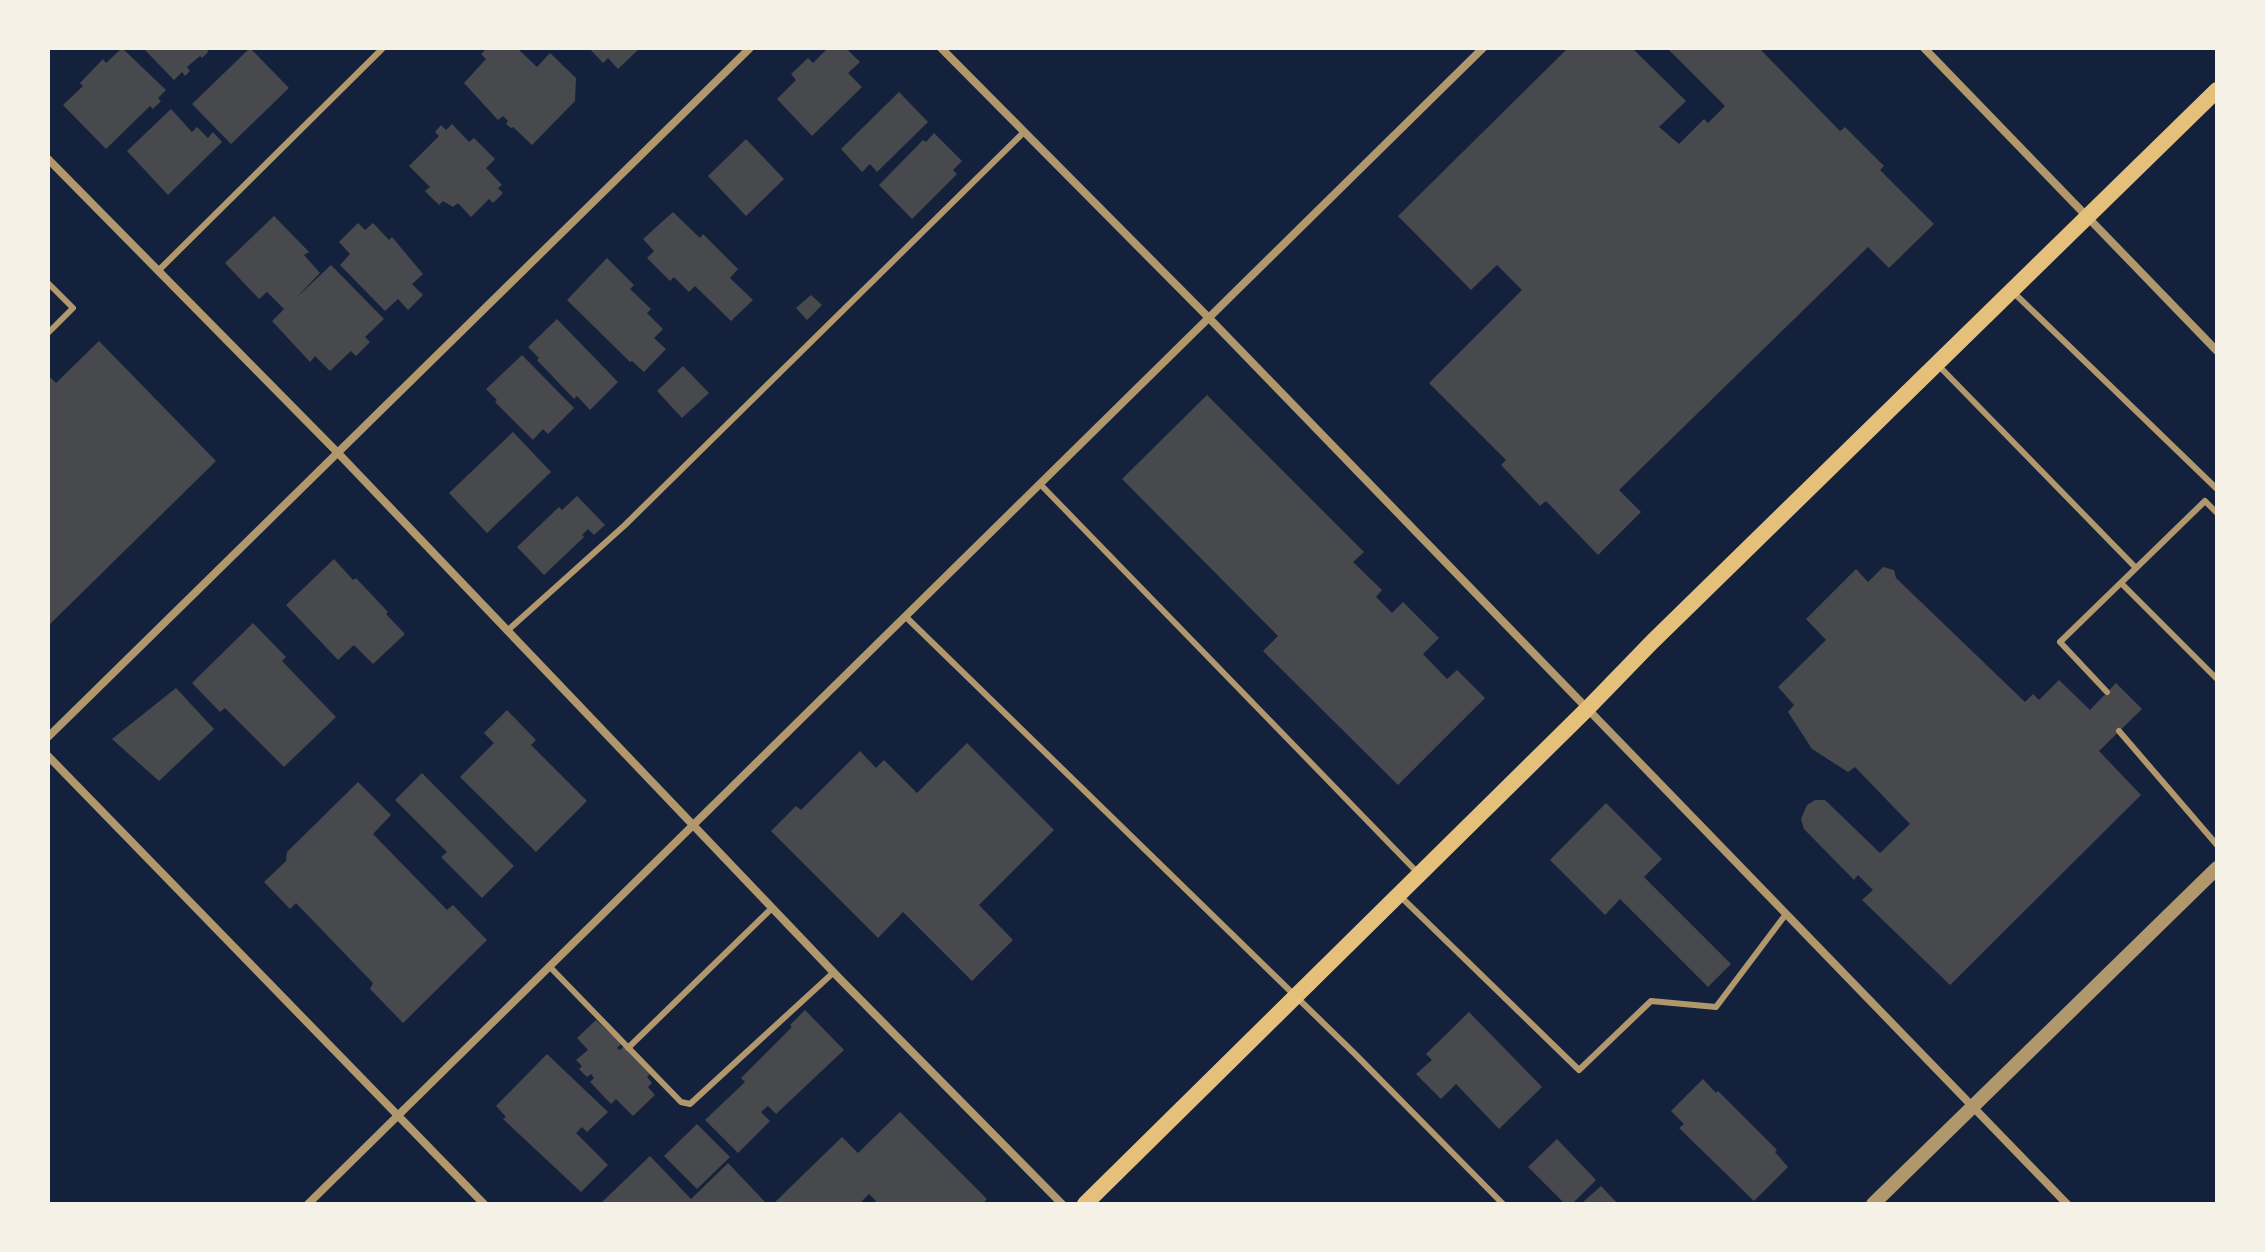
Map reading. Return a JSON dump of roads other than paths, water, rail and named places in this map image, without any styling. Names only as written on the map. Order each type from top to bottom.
[{"type":"main road","points":[[1085,1204],[1652,642],[2217,90]]},
{"type":"street","points":[[48,737],[750,48]]},
{"type":"street","points":[[941,48],[1209,318],[2067,1204]]},
{"type":"street","points":[[308,1204],[1483,48]]},
{"type":"street","points":[[1924,48],[2217,351]]},
{"type":"street","points":[[48,159],[338,453],[772,908],[1062,1204]]},
{"type":"street","points":[[48,756],[484,1204]]},
{"type":"street","points":[[1873,1204],[2217,868]]},
{"type":"lane","points":[[158,271],[383,48]]},
{"type":"lane","points":[[507,631],[636,515],[1024,132]]},
{"type":"lane","points":[[48,283],[73,308],[48,333]]},
{"type":"lane","points":[[2012,291],[2217,490],[2060,642],[2107,692]]},
{"type":"lane","points":[[1937,364],[2136,568]]},
{"type":"lane","points":[[1041,485],[1419,874]]},
{"type":"lane","points":[[2205,501],[2217,513]]},
{"type":"lane","points":[[2121,583],[2217,679]]},
{"type":"lane","points":[[906,617],[1296,996],[1503,1204]]},
{"type":"lane","points":[[2119,731],[2217,845]]},
{"type":"lane","points":[[1399,895],[1579,1070],[1651,1001],[1716,1007],[1786,914]]},
{"type":"lane","points":[[628,1048],[772,908]]},
{"type":"lane","points":[[550,967],[681,1102],[690,1104],[834,972]]}]
